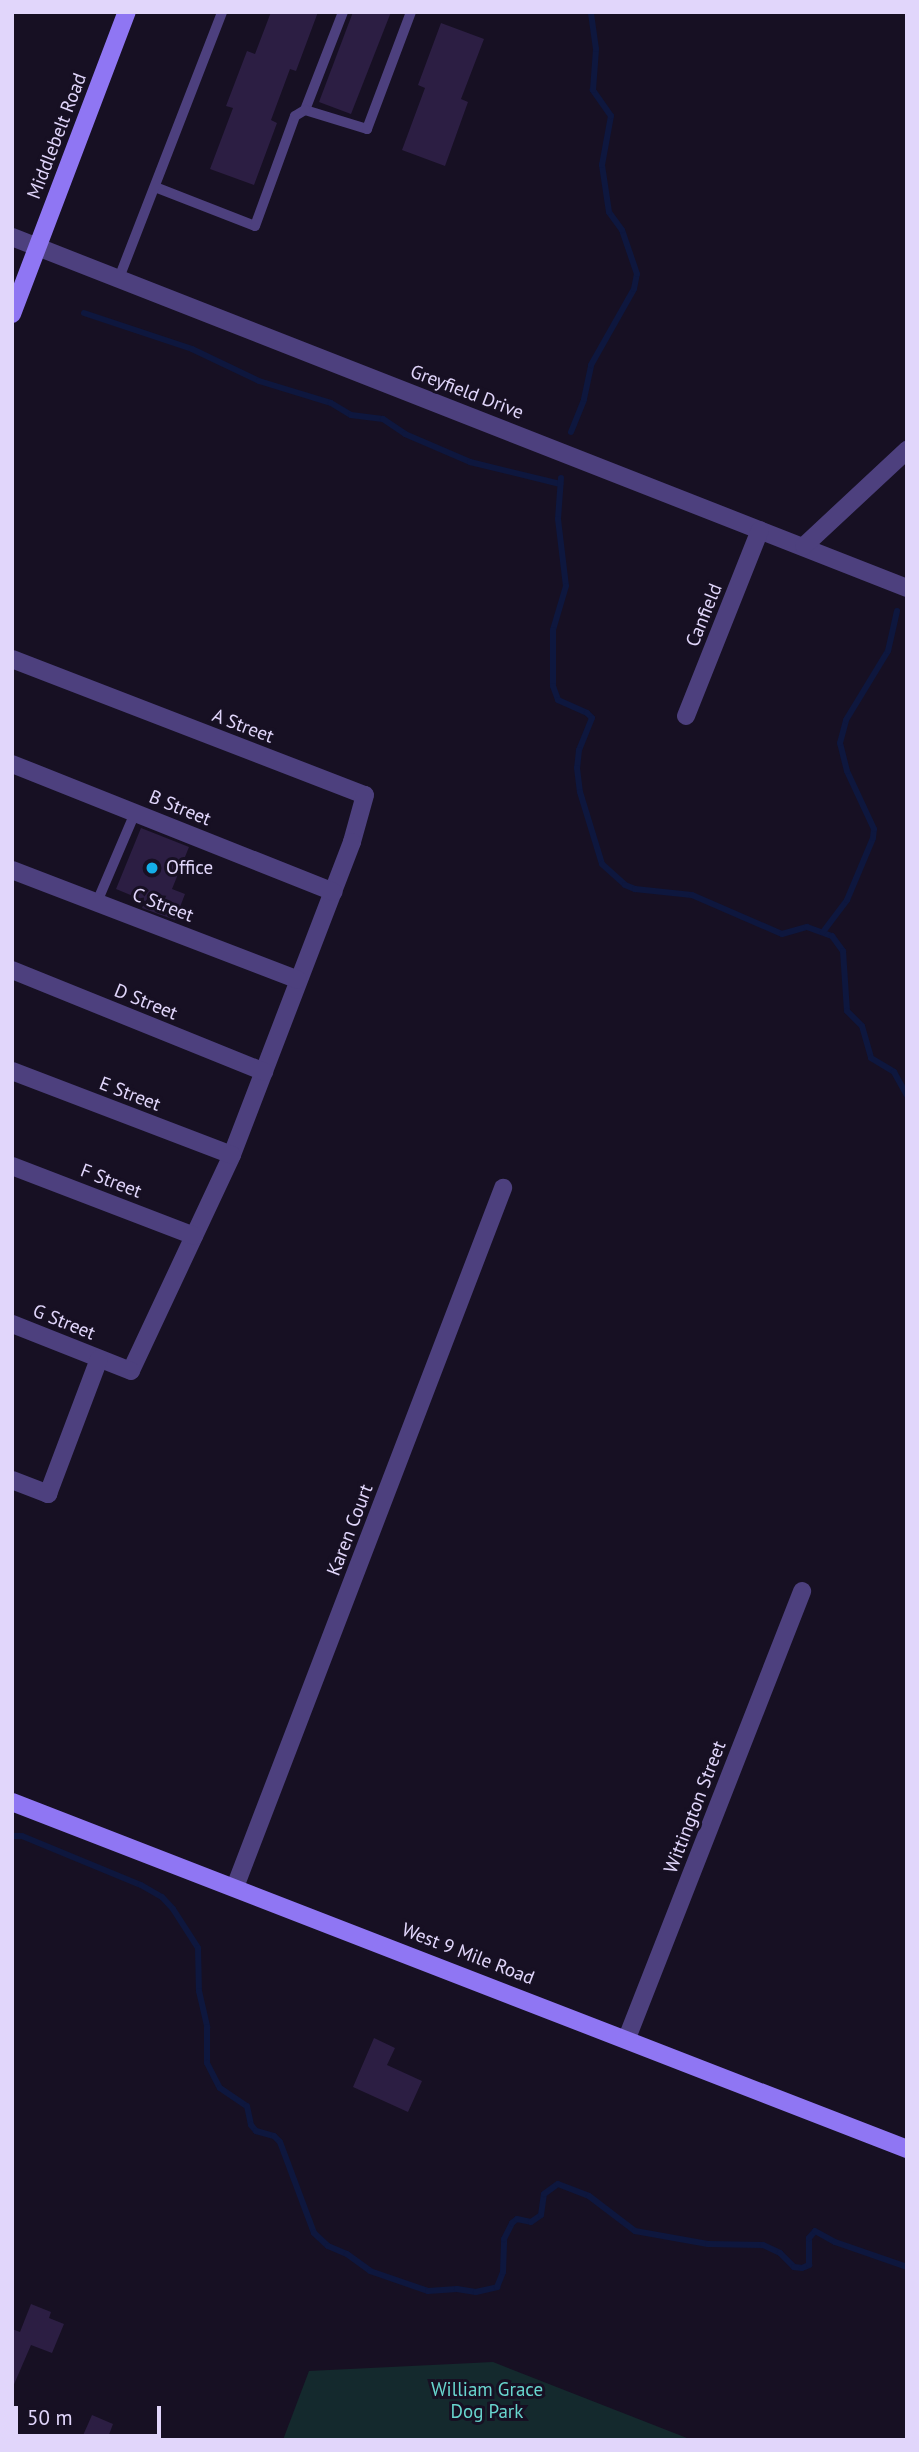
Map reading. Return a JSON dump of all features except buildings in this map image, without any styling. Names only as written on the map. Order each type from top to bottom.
[{"type":"street","name":"Middlebelt Road","points":[[12,314],[127,12]]},
{"type":"street","name":"Greyfield Drive","points":[[12,237],[907,588]]},
{"type":"street","points":[[804,547],[907,450]]},
{"type":"street","name":"Canfield","points":[[686,716],[760,530]]},
{"type":"street","name":"A Street","points":[[12,659],[365,795],[352,842],[333,892]]},
{"type":"street","name":"B Street","points":[[12,764],[333,892]]},
{"type":"street","name":"C Street","points":[[12,870],[298,979]]},
{"type":"street","points":[[194,1236],[232,1155],[333,892]]},
{"type":"street","name":"D Street","points":[[12,970],[264,1072]]},
{"type":"street","name":"E Street","points":[[12,1071],[232,1155]]},
{"type":"street","name":"F Street","points":[[12,1166],[194,1236]]},
{"type":"street","name":"Karen Court","points":[[235,1887],[503,1188]]},
{"type":"street","name":"G Street","points":[[12,1324],[131,1371],[194,1236]]},
{"type":"street","points":[[12,1480],[48,1494],[99,1359]]},
{"type":"street","name":"Wittington Street","points":[[627,2038],[802,1591]]},
{"type":"street","name":"West 9 Mile Road","points":[[12,1802],[627,2038],[907,2149]]},
{"type":"lane","points":[[119,278],[222,12]]},
{"type":"lane","points":[[155,187],[256,226],[295,116],[305,110],[343,12]]},
{"type":"lane","points":[[305,110],[367,129],[411,12]]},
{"type":"lane","points":[[97,902],[135,813]]},
{"type":"green space","name":"William Grace Dog Park","points":[[493,2362],[692,2440],[283,2440],[309,2371]]},
{"type":"waterway","points":[[571,432],[584,399],[591,365],[634,289],[637,274],[622,230],[609,212],[602,165],[611,116],[593,90],[596,49],[591,12]]},
{"type":"waterway","points":[[84,313],[192,349],[259,381],[331,403],[351,415],[383,419],[405,434],[470,462],[560,484]]},
{"type":"waterway","points":[[561,478],[558,519],[566,586],[553,630],[553,686],[558,700],[592,718],[579,750],[577,768],[580,792],[602,864],[625,885],[635,889],[692,895],[782,934],[807,927],[832,936],[843,951],[847,1011],[862,1026],[871,1058],[894,1072],[907,1095]]},
{"type":"waterway","points":[[823,932],[847,900],[873,838],[874,829],[847,771],[840,743],[846,720],[888,651],[897,611]]},
{"type":"waterway","points":[[12,1836],[22,1836],[141,1885],[162,1897],[173,1909],[198,1948],[199,1991],[207,2027],[207,2063],[220,2088],[247,2106],[251,2125],[256,2131],[274,2136],[280,2142],[314,2233],[328,2246],[347,2254],[370,2271],[428,2291],[457,2289],[476,2292],[497,2287],[503,2272],[504,2239],[512,2223],[517,2219],[531,2222],[541,2215],[544,2194],[558,2184],[589,2196],[635,2231],[708,2244],[763,2245],[780,2253],[794,2267],[802,2268],[809,2265],[809,2238],[815,2231],[835,2242],[907,2267]]},
{"type":"place","name":"Office","points":[[152,868]]}]
